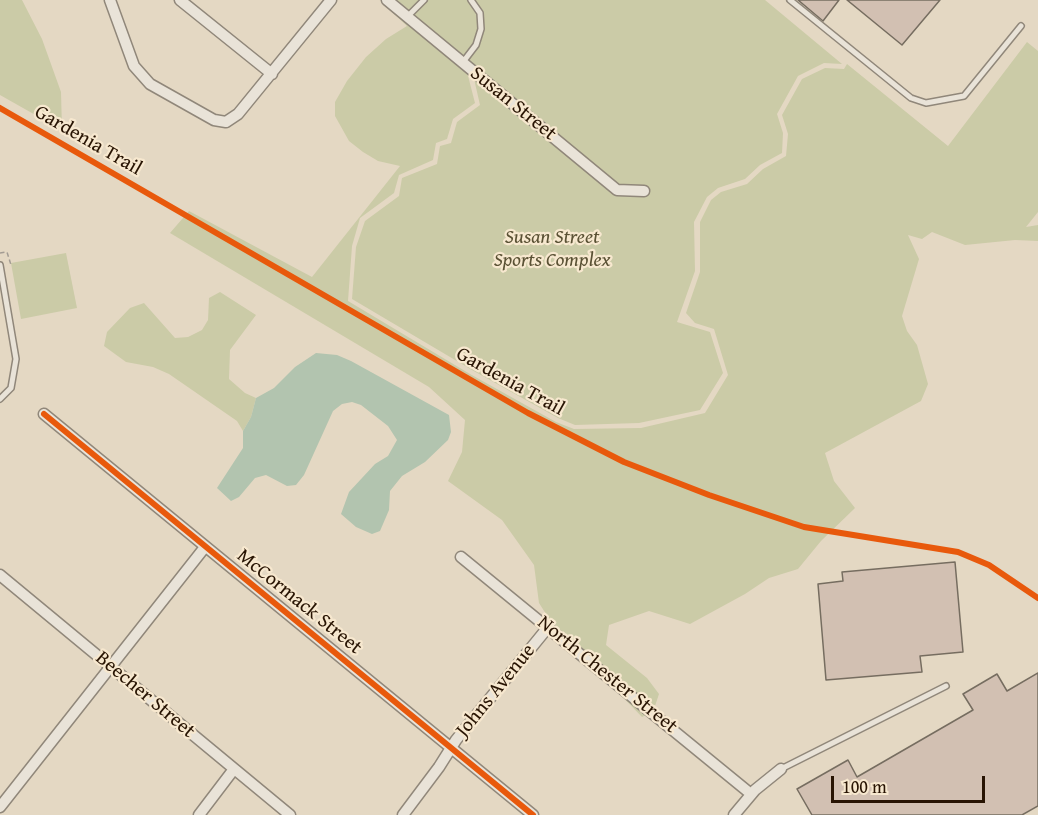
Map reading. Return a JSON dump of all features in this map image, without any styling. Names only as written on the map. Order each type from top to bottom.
[{"type":"street","points":[[111,0],[134,66],[150,84],[214,120],[230,122],[331,0]]},
{"type":"street","points":[[180,0],[272,74]]},
{"type":"street","name":"Susan Street","points":[[387,0],[617,190],[644,190]]},
{"type":"street","name":"McCormack Street","points":[[44,414],[533,815]]},
{"type":"street","points":[[0,807],[205,547]]},
{"type":"street","name":"North Chester Street","points":[[461,557],[549,626],[751,794]]},
{"type":"street","name":"Beecher Street","points":[[0,575],[290,815]]},
{"type":"street","name":"Johns Avenue","points":[[403,815],[451,748],[549,626]]},
{"type":"street","points":[[199,815],[234,769]]},
{"type":"street","points":[[734,815],[751,794],[781,769]]},
{"type":"lane","points":[[407,17],[424,0]]},
{"type":"lane","points":[[463,62],[476,45],[482,29],[480,13],[471,0]]},
{"type":"lane","points":[[790,0],[911,98],[926,103],[964,96],[1021,26]]},
{"type":"lane","points":[[0,265],[16,359],[11,388],[0,399]]},
{"type":"lane","points":[[781,769],[946,686]]},
{"type":"path","points":[[0,253],[7,252],[11,265]]},
{"type":"green space","points":[[0,0],[22,0],[42,39],[61,92],[62,130],[0,95]]},
{"type":"green space","points":[[379,0],[467,72],[475,103],[453,119],[447,139],[436,143],[433,160],[399,175],[394,193],[360,218],[352,246],[348,301],[470,374],[556,422],[574,429],[641,428],[705,413],[728,375],[714,329],[695,323],[686,313],[700,272],[700,222],[711,200],[721,192],[747,184],[763,169],[786,156],[788,134],[782,115],[802,79],[825,68],[844,69],[847,64],[948,146],[1027,42],[1038,51],[1038,212],[1026,227],[1038,225],[1038,241],[1015,240],[965,245],[932,232],[922,239],[908,235],[919,259],[902,316],[907,331],[917,345],[928,384],[921,401],[825,453],[834,481],[855,508],[821,541],[798,569],[769,578],[690,624],[649,611],[609,625],[606,645],[647,678],[659,694],[653,712],[642,717],[553,625],[539,603],[534,565],[502,520],[448,481],[462,452],[465,420],[429,387],[170,233],[189,211],[312,277],[400,166],[378,161],[363,152],[349,141],[335,116],[335,102],[347,81],[366,57],[386,39],[407,26]]},
{"type":"green space","name":"Susan Street Sports Complex","points":[[387,0],[765,0],[842,64],[824,63],[798,76],[777,114],[783,133],[782,153],[760,165],[745,179],[718,188],[707,197],[694,222],[695,271],[677,322],[710,332],[723,373],[700,410],[639,423],[575,425],[558,418],[472,370],[352,299],[356,247],[365,221],[399,196],[402,178],[437,164],[440,146],[451,143],[457,122],[480,105],[472,70]]},
{"type":"green space","points":[[66,253],[77,308],[21,319],[11,263]]},
{"type":"green space","points":[[220,292],[256,315],[230,350],[229,379],[245,393],[256,398],[251,417],[243,431],[237,421],[169,374],[153,367],[126,362],[104,346],[107,332],[130,308],[144,303],[175,338],[188,337],[202,330],[208,320],[209,298]]},
{"type":"shaded area","points":[[316,353],[337,355],[351,361],[449,415],[451,432],[448,440],[425,462],[402,476],[390,491],[389,510],[380,531],[372,534],[356,527],[341,514],[349,492],[375,464],[388,456],[397,440],[388,426],[361,405],[352,402],[342,404],[333,411],[304,475],[296,485],[287,486],[266,475],[255,478],[239,497],[231,501],[217,488],[243,448],[243,431],[251,417],[256,398],[274,388],[295,367]]},
{"type":"building","points":[[798,0],[839,0],[823,21]]},
{"type":"building","points":[[847,0],[940,0],[902,45]]},
{"type":"building","points":[[955,562],[963,652],[920,656],[922,672],[826,680],[818,584],[843,581],[842,572]]},
{"type":"building","points":[[1038,673],[1038,806],[1022,815],[812,815],[797,789],[848,760],[857,777],[973,710],[963,694],[997,674],[1007,691]]},
{"type":"cycle path","name":"Gardenia Trail","points":[[0,108],[528,413],[624,462],[709,495],[804,527],[958,552],[989,565],[1038,598]]},
{"type":"cycle path","points":[[44,414],[533,815]]}]
